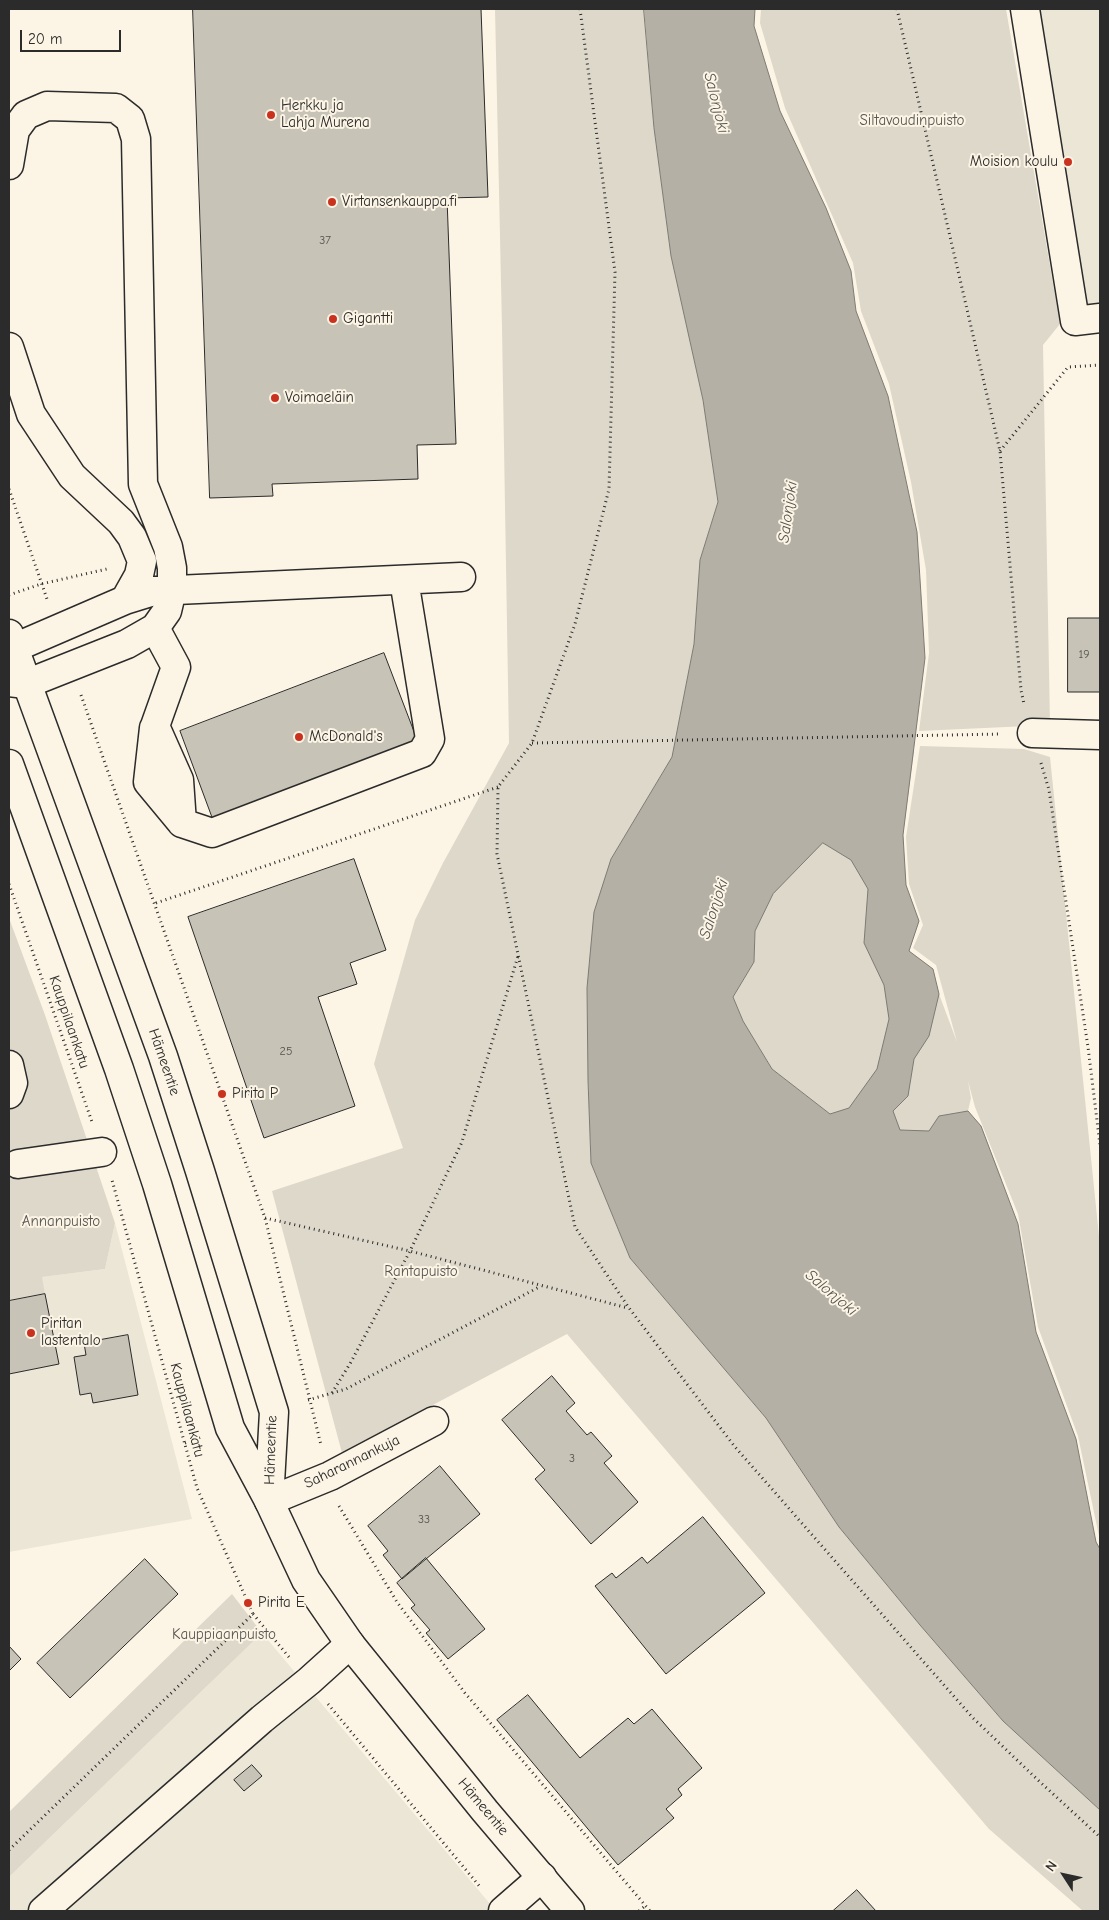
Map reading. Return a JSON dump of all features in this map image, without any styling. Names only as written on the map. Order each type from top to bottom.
[{"type":"main road","points":[[1025,9],[1087,319]]},
{"type":"main road","points":[[9,165],[15,130],[26,115],[48,106],[116,108],[130,118],[136,139],[143,484],[168,546],[172,568],[172,590],[167,611],[155,628],[127,644],[18,683]]},
{"type":"main road","points":[[9,347],[31,414],[72,476],[121,522],[132,537],[142,561],[139,576],[126,600]]},
{"type":"main road","points":[[10,645],[154,591],[461,577]]},
{"type":"main road","points":[[155,628],[176,668],[154,726],[179,780],[182,824],[212,833],[422,753],[430,739],[404,580]]},
{"type":"main road","name":"Hämeentie","points":[[10,645],[18,683],[162,1056],[200,1171],[274,1412],[269,1501]]},
{"type":"main road","points":[[1032,733],[1100,735]]},
{"type":"main road","name":"Hämeentie","points":[[9,764],[143,1140],[230,1428],[269,1501],[306,1580],[350,1644],[570,1911]]},
{"type":"main road","points":[[9,1065],[12,1083],[9,1094]]},
{"type":"main road","points":[[12,1163],[102,1152]]},
{"type":"main road","name":"Saharannankuja","points":[[269,1501],[330,1476],[434,1421]]},
{"type":"main road","points":[[43,1911],[350,1644]]},
{"type":"main road","points":[[502,1911],[542,1877]]},
{"type":"path","points":[[156,903],[498,787],[532,743],[575,624],[610,489],[614,272],[580,9]]},
{"type":"path","points":[[897,9],[1000,452],[1021,690],[1032,733]]},
{"type":"path","points":[[1000,452],[1068,367],[1100,366]]},
{"type":"path","points":[[9,489],[48,602]]},
{"type":"path","points":[[9,595],[41,584],[142,561]]},
{"type":"path","points":[[80,691],[156,903],[264,1218],[322,1451]]},
{"type":"path","points":[[532,743],[935,734]]},
{"type":"path","points":[[498,787],[497,854],[575,1227],[629,1308],[735,1447],[974,1718],[1100,1837]]},
{"type":"path","points":[[1049,790],[1088,1047],[1100,1145]]},
{"type":"path","name":"Kauppilaankatu","points":[[9,884],[116,1190],[197,1488],[252,1614],[482,1888]]},
{"type":"path","points":[[332,1393],[351,1362],[410,1251],[462,1142],[518,956]]},
{"type":"path","points":[[264,1218],[410,1251],[629,1308]]},
{"type":"path","points":[[308,1400],[346,1389],[542,1286]]},
{"type":"path","points":[[336,1501],[398,1602],[465,1693],[650,1911]]},
{"type":"path","points":[[9,1850],[252,1614]]},
{"type":"path","points":[[639,1911],[645,1906]]},
{"type":"shaded area","name":"Moision koulu","points":[[1011,9],[1100,9],[1100,314],[1063,324]]},
{"type":"shaded area","points":[[115,1223],[192,1519],[9,1552],[9,1301],[45,1294],[41,1277],[105,1269]]},
{"type":"shaded area","points":[[262,1633],[496,1911],[9,1911],[9,1877]]},
{"type":"green space","name":"Rantapuisto","points":[[495,9],[644,9],[654,128],[671,256],[703,400],[718,502],[700,560],[694,644],[672,757],[611,859],[587,988],[591,1163],[630,1258],[766,1418],[839,1527],[1003,1721],[1100,1810],[1100,1911],[1083,1911],[989,1829],[567,1334],[342,1453],[272,1191],[403,1148],[374,1064],[415,920],[443,863],[509,743]]},
{"type":"green space","name":"Siltavoudinpuisto","points":[[761,9],[1006,9],[1060,324],[1043,345],[1050,725],[919,731],[929,653],[926,570],[911,482],[889,384],[861,311],[853,263],[785,108],[760,23]]},
{"type":"green space","points":[[920,746],[1024,749],[1050,757],[1100,1246],[1100,1541],[1078,1436],[1038,1327],[1018,1214],[975,1107],[968,1081],[971,1098],[968,1111],[981,1126],[1002,1180],[830,1114],[772,1069],[743,1021],[733,997],[754,962],[755,931],[773,894],[914,751],[903,835],[906,885],[919,921],[909,951],[933,969],[939,994],[957,1042],[936,965],[913,948],[923,925],[909,884],[906,837]]},
{"type":"green space","name":"Annanpuisto","points":[[9,918],[45,1015],[115,1223],[105,1269],[42,1277],[45,1294],[9,1301]]},
{"type":"green space","name":"Kauppiaanpuisto","points":[[232,1594],[262,1633],[9,1877],[9,1812]]},
{"type":"water","name":"Salonjoki","points":[[644,9],[755,9],[754,26],[780,111],[826,208],[851,271],[856,311],[888,396],[917,532],[925,658],[903,835],[906,885],[919,921],[909,951],[933,969],[939,994],[929,1036],[914,1059],[908,1096],[893,1111],[900,1130],[929,1131],[939,1116],[968,1111],[981,1126],[1018,1224],[1036,1332],[1076,1439],[1096,1542],[1100,1549],[1100,1810],[1003,1721],[839,1527],[766,1418],[630,1258],[591,1163],[587,988],[594,912],[611,859],[672,757],[694,644],[700,560],[718,502],[703,400],[671,256],[654,128]],"holes":[[[823,843],[851,860],[868,889],[864,943],[884,985],[889,1019],[877,1069],[849,1108],[830,1114],[772,1069],[743,1021],[733,997],[754,962],[755,931],[773,894]]]},
{"type":"building","points":[[193,9],[481,9],[488,197],[447,198],[456,444],[417,445],[418,479],[272,484],[273,496],[210,498]]},
{"type":"building","points":[[1068,618],[1100,618],[1100,692],[1068,692]]},
{"type":"building","name":"McDonald's","points":[[384,653],[418,742],[213,820],[180,731]]},
{"type":"building","points":[[354,859],[386,950],[350,963],[357,984],[318,997],[355,1106],[264,1138],[188,917]]},
{"type":"building","name":"Piritan lastentalo","points":[[45,1294],[59,1364],[9,1374],[9,1301]]},
{"type":"building","points":[[128,1335],[138,1395],[93,1403],[91,1393],[80,1395],[74,1357],[86,1355],[84,1343]]},
{"type":"building","points":[[552,1376],[575,1403],[566,1411],[587,1435],[591,1432],[612,1456],[604,1463],[638,1502],[591,1544],[535,1479],[545,1470],[502,1420]]},
{"type":"building","points":[[440,1466],[480,1514],[402,1579],[383,1555],[388,1551],[368,1526]]},
{"type":"building","points":[[703,1517],[765,1593],[666,1674],[595,1586],[612,1573],[616,1578],[642,1557],[647,1563]]},
{"type":"building","points":[[426,1558],[485,1629],[448,1659],[426,1633],[430,1630],[411,1608],[415,1605],[397,1583]]},
{"type":"building","points":[[145,1559],[178,1594],[70,1698],[37,1663]]},
{"type":"building","points":[[9,1646],[21,1659],[9,1671]]},
{"type":"building","points":[[528,1695],[580,1758],[628,1718],[634,1724],[652,1709],[702,1768],[678,1789],[682,1795],[666,1809],[674,1818],[618,1865],[497,1720]]},
{"type":"building","points":[[252,1765],[262,1776],[244,1791],[234,1780]]},
{"type":"building","points":[[857,1890],[876,1911],[833,1911]]},
{"type":"place","name":"Herkku ja Lahja Murena","points":[[271,115]]},
{"type":"place","name":"Moision koulu","points":[[1068,162]]},
{"type":"place","name":"Virtansenkauppa.fi","points":[[332,202]]},
{"type":"place","name":"Gigantti","points":[[333,319]]},
{"type":"place","name":"Voimaeläin","points":[[275,398]]},
{"type":"place","name":"McDonald's","points":[[299,737]]},
{"type":"place","name":"Pirita P","points":[[222,1094]]},
{"type":"place","name":"Piritan lastentalo","points":[[31,1333]]},
{"type":"place","name":"Pirita E","points":[[248,1603]]}]
